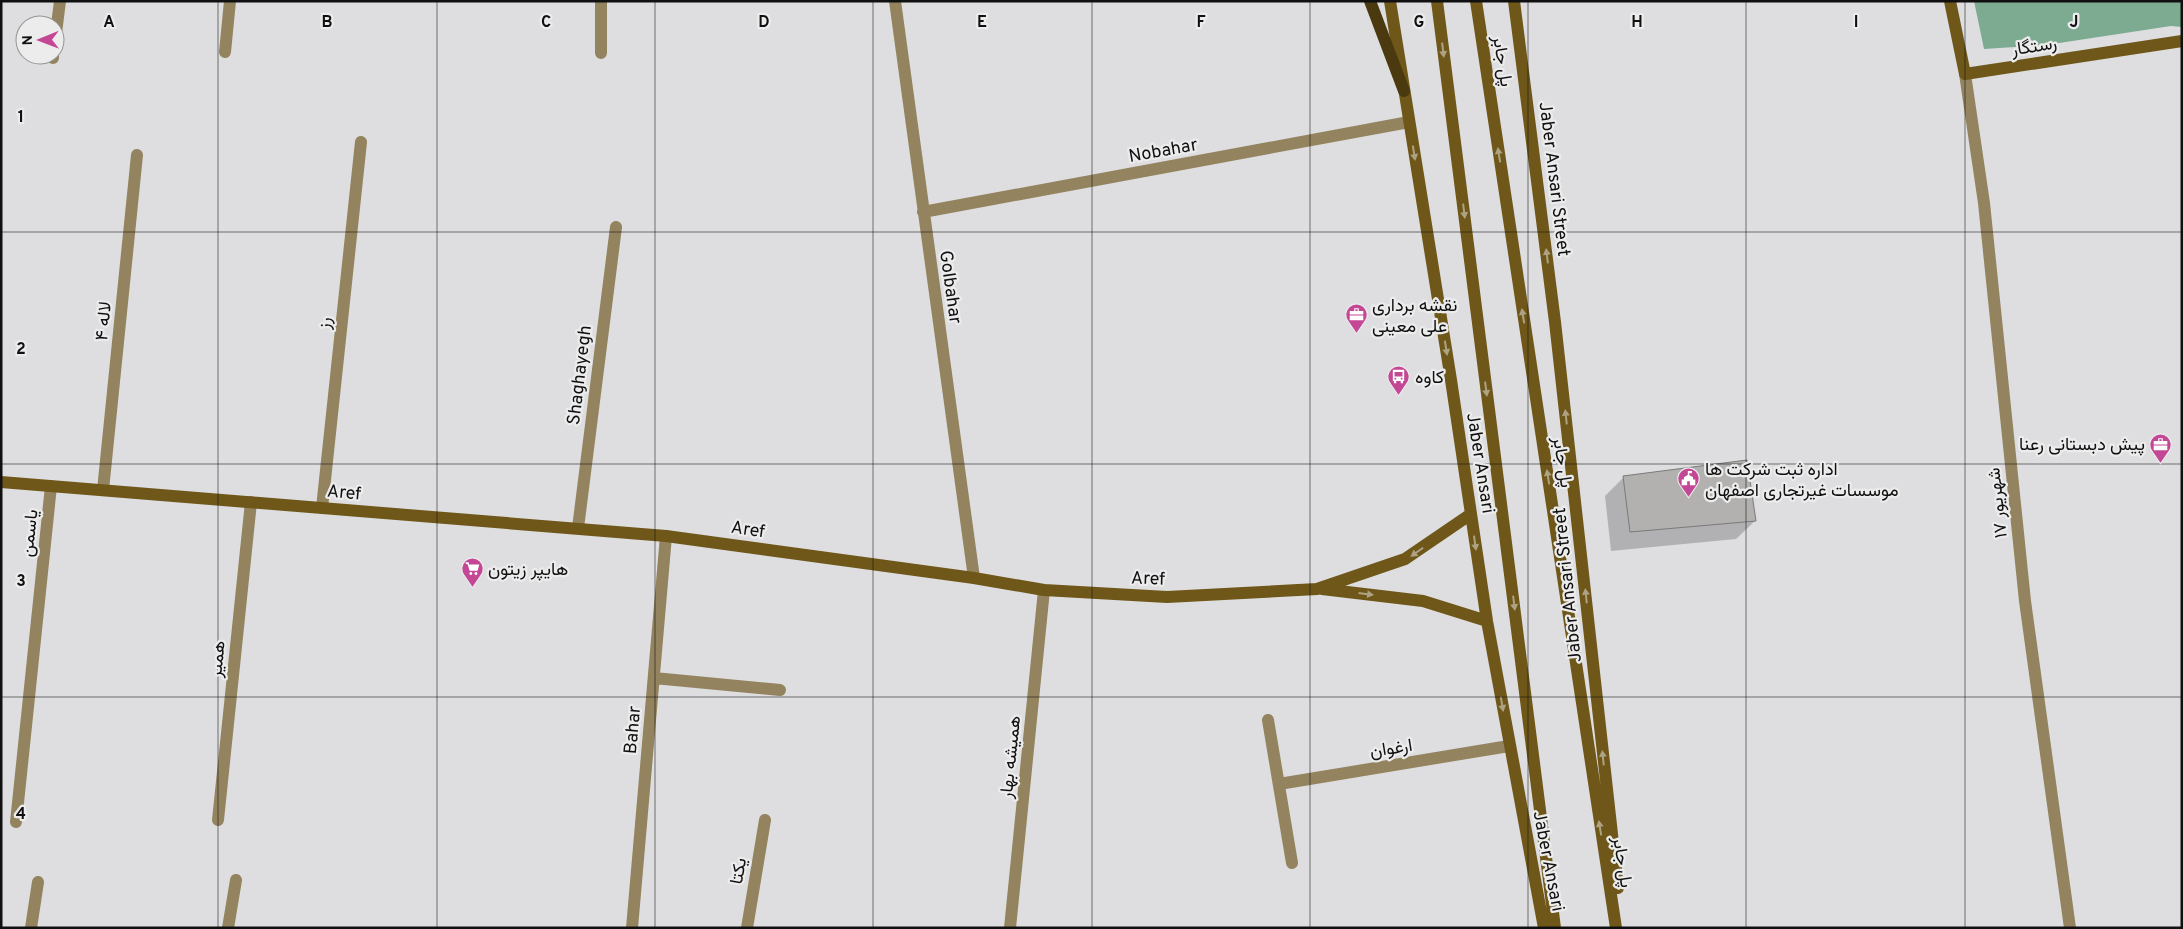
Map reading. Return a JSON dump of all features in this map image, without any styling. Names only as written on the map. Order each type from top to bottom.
[{"type":"main road","points":[[1370,1],[1404,91]]},
{"type":"main road","name":"Jaber Ansari","points":[[1390,1],[1487,621],[1544,928]]},
{"type":"main road","points":[[1437,1],[1555,928]]},
{"type":"main road","name":"پل جابر","points":[[1476,1],[1616,928]]},
{"type":"main road","name":"Jaber Ansari Street","points":[[1514,1],[1555,322],[1622,928]]},
{"type":"main road","points":[[1950,1],[1965,74]]},
{"type":"main road","name":"رستگار","points":[[1965,74],[2182,41]]},
{"type":"main road","name":"Aref","points":[[1,482],[666,536],[974,578],[1044,590],[1167,597],[1317,589],[1405,559],[1471,514]]},
{"type":"main road","points":[[1317,589],[1423,601],[1487,621]]},
{"type":"street","points":[[58,15],[60,1]]},
{"type":"street","points":[[225,52],[230,1]]},
{"type":"street","points":[[600,53],[601,1]]},
{"type":"street","name":"Golbahar","points":[[895,1],[974,578]]},
{"type":"street","name":"۱۷ شهریور","points":[[1965,74],[1984,203],[2025,601],[2070,928]]},
{"type":"street","name":"Nobahar","points":[[923,212],[1409,122]]},
{"type":"street","name":"رز","points":[[322,508],[362,142]]},
{"type":"street","name":"لاله ۴","points":[[103,490],[137,155]]},
{"type":"street","name":"Shaghayegh","points":[[578,528],[616,227]]},
{"type":"street","name":"یاسمن","points":[[16,822],[51,486]]},
{"type":"street","name":"همیر","points":[[218,820],[251,502]]},
{"type":"street","name":"Bahar","points":[[632,928],[666,536]]},
{"type":"street","name":"همیشه بهار","points":[[1010,928],[1044,590]]},
{"type":"street","points":[[654,678],[780,690]]},
{"type":"street","points":[[1268,720],[1292,863]]},
{"type":"street","name":"ارغوان","points":[[1279,784],[1510,746]]},
{"type":"street","name":"یکتا","points":[[747,928],[765,820]]},
{"type":"street","points":[[228,928],[236,880]]},
{"type":"street","points":[[31,928],[38,882]]},
{"type":"green space","points":[[1974,1],[2182,1],[2182,27],[2171,26],[2046,45],[1984,49]]},
{"type":"building","name":"اداره ثبت شرکت ها موسسات غیرتجاری اصفهان","points":[[1747,460],[1756,521],[1630,532],[1623,476]]},
{"type":"place","name":"نقشه برداری علی معینی","points":[[1356,334]]},
{"type":"place","name":"کاوه","points":[[1399,396]]},
{"type":"place","name":"پیش دبستانی رعنا","points":[[2161,463]]},
{"type":"place","name":"اداره ثبت شرکت ها موسسات غیرتجاری اصفهان","points":[[1689,498]]},
{"type":"place","name":"هایپر زیتون","points":[[472,588]]}]
